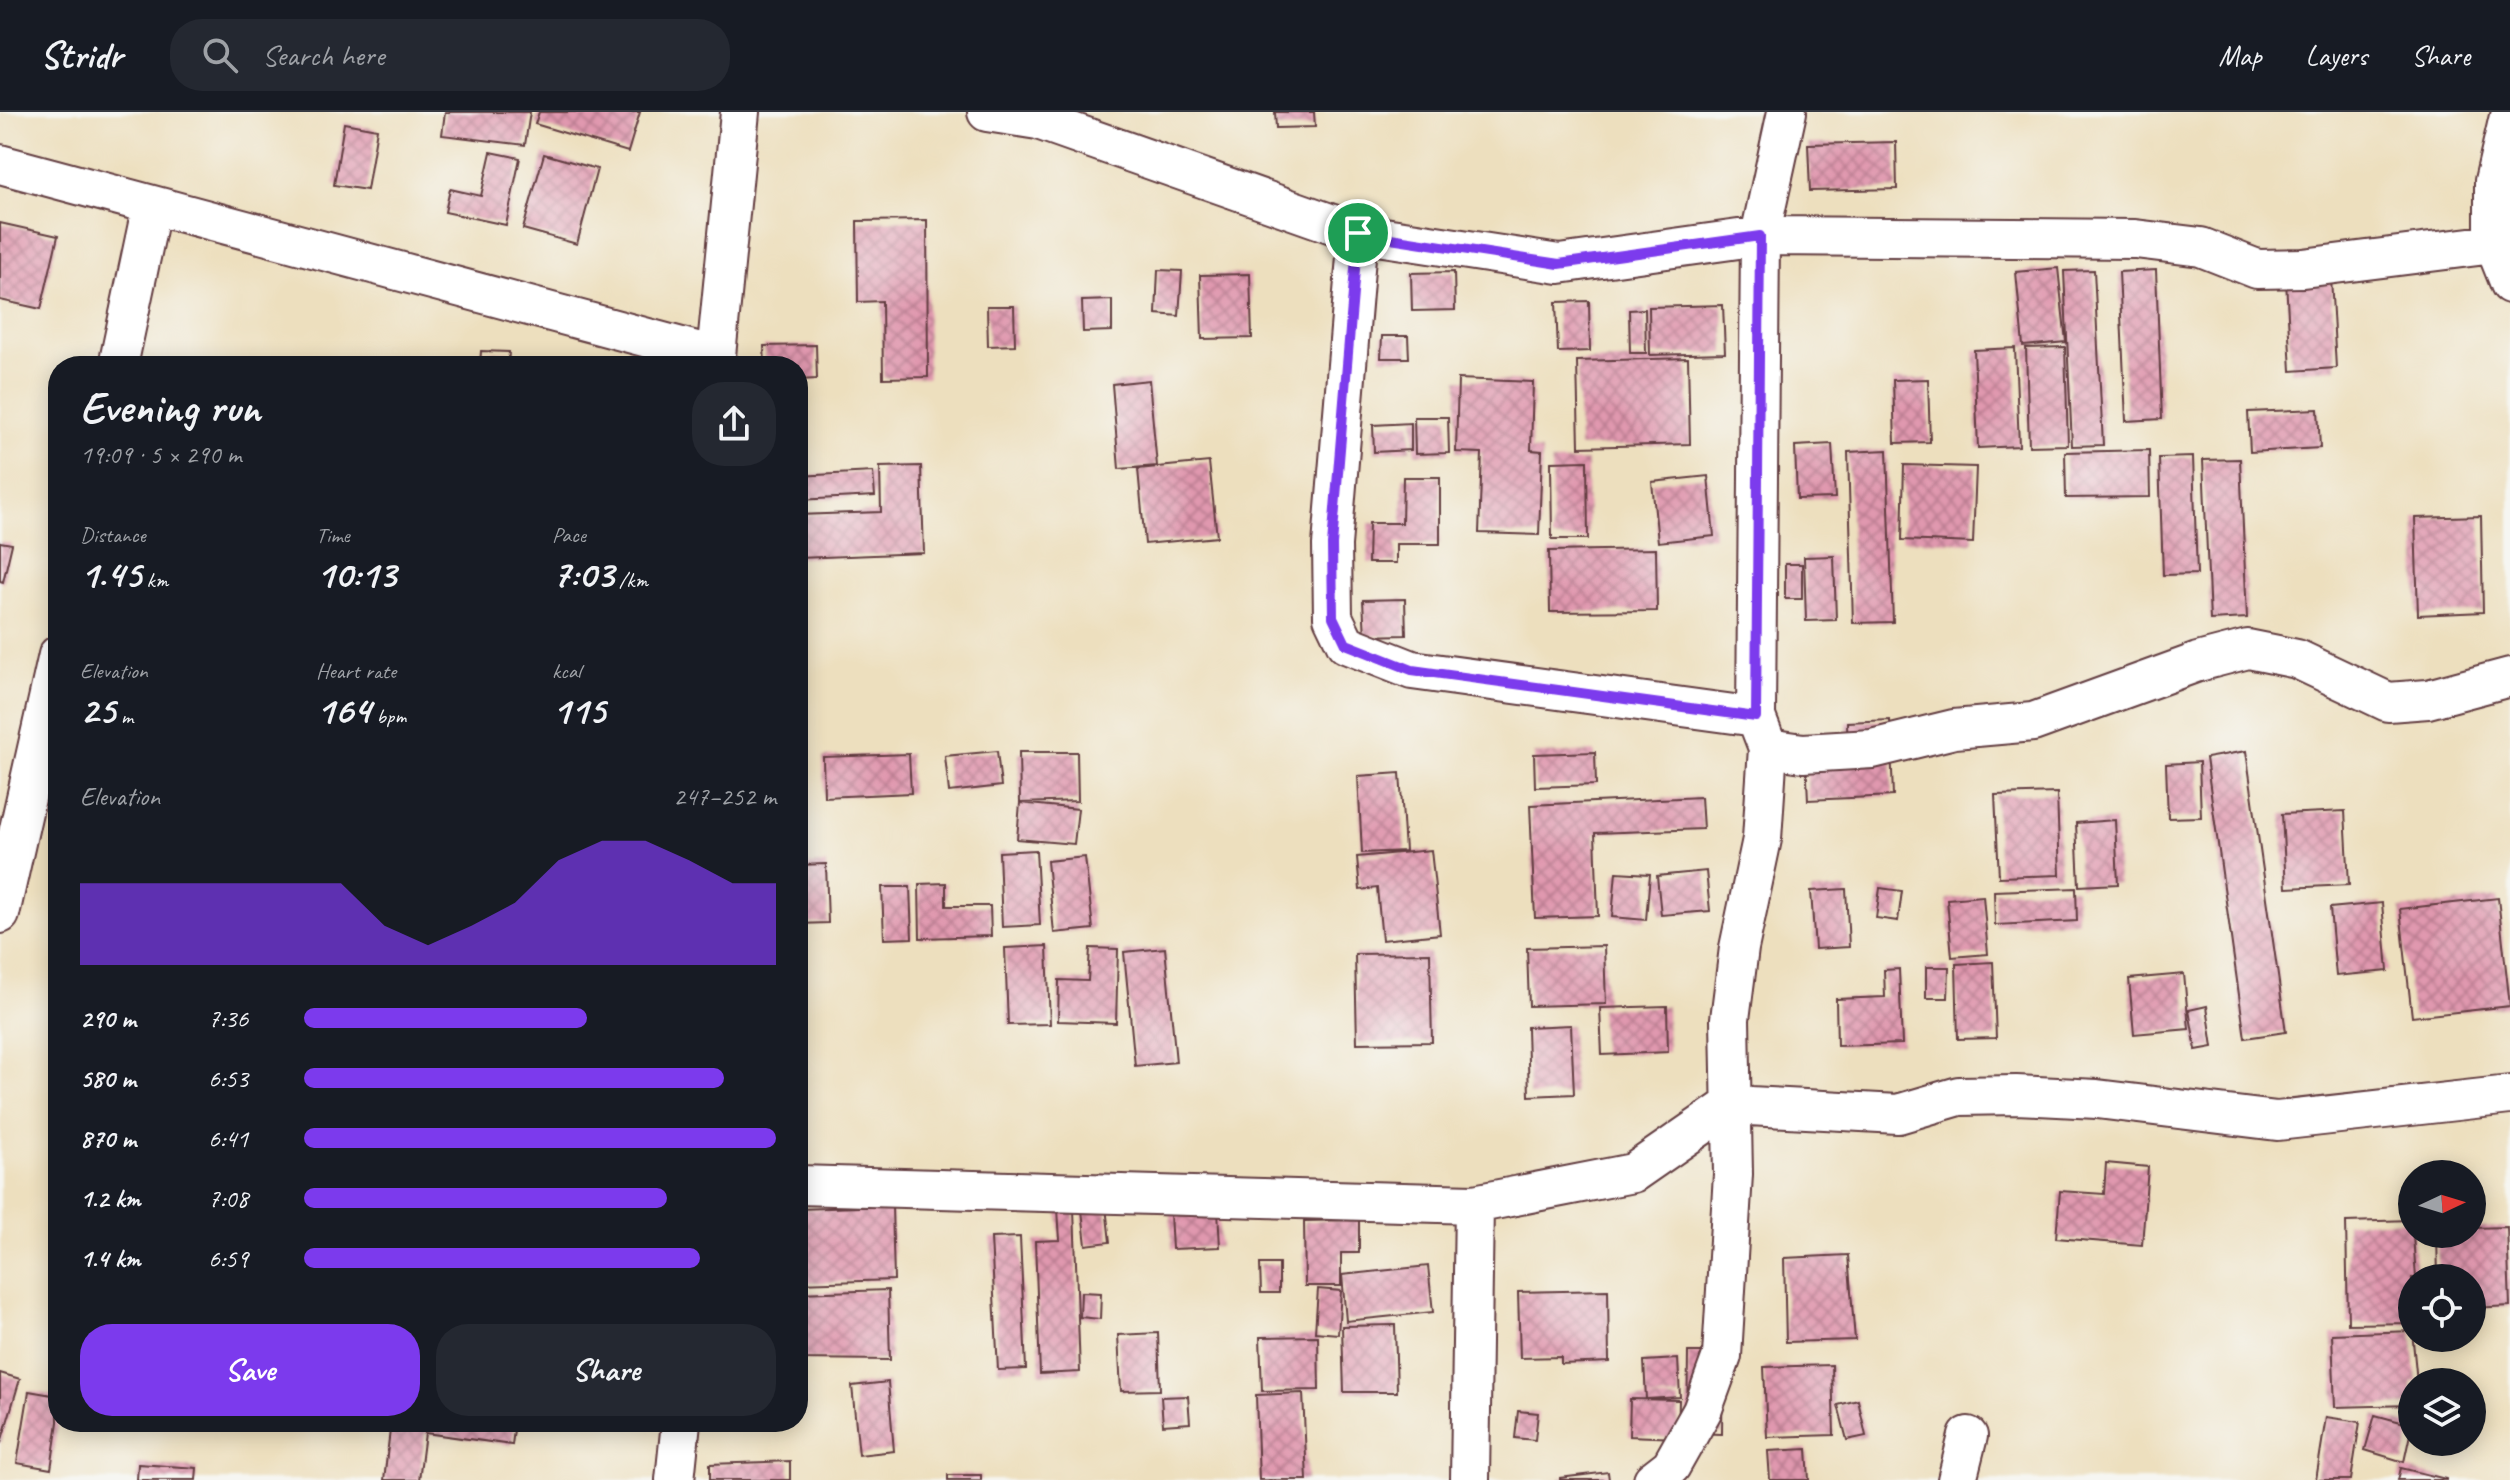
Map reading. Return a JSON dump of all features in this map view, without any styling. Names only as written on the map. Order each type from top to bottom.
[{"type":"street","points":[[716,356],[740,112]]},
{"type":"street","points":[[987,112],[1038,120],[1358,233],[1559,264],[1760,236],[2135,239],[2201,247],[2257,269],[2303,268],[2494,244]]},
{"type":"street","points":[[1653,1480],[1671,1466],[1702,1411],[1722,1356],[1733,1174],[1730,1019],[1739,948],[1762,839],[1760,236],[1787,112]]},
{"type":"street","points":[[2510,112],[2494,181],[2494,244],[2510,284]]},
{"type":"street","points":[[0,164],[697,356]]},
{"type":"street","points":[[120,356],[152,205]]},
{"type":"street","points":[[1358,233],[1332,545],[1333,617],[1346,644],[1412,670],[1762,732],[1803,753],[1872,749],[1954,729],[2033,722],[2198,662],[2248,649],[2297,659],[2388,702],[2428,699],[2510,677]]},
{"type":"street","points":[[0,914],[48,700]]},
{"type":"street","points":[[808,1185],[1474,1204],[1633,1173],[1731,1105],[1898,1114],[1959,1096],[2016,1095],[2097,1099],[2277,1121],[2510,1095]]},
{"type":"street","points":[[1470,1480],[1474,1204]]},
{"type":"street","points":[[675,1480],[680,1432]]},
{"type":"street","points":[[1957,1480],[1968,1436]]},
{"type":"building","points":[[445,112],[530,112],[525,145],[442,135]]},
{"type":"building","points":[[539,112],[640,112],[628,152],[535,124]]},
{"type":"building","points":[[1275,112],[1314,112],[1315,127],[1276,128]]},
{"type":"building","points":[[344,123],[377,129],[367,190],[334,185]]},
{"type":"building","points":[[1896,142],[1897,189],[1810,191],[1808,144]]},
{"type":"building","points":[[491,152],[520,158],[506,225],[445,212],[450,189],[481,196]]},
{"type":"building","points":[[544,154],[597,169],[577,244],[523,229]]},
{"type":"building","points":[[927,220],[928,377],[883,378],[882,301],[858,302],[857,221]]},
{"type":"building","points":[[0,223],[58,236],[41,309],[0,300]]},
{"type":"building","points":[[2058,268],[2066,342],[2023,346],[2016,272]]},
{"type":"building","points":[[1158,270],[1182,271],[1179,316],[1156,314]]},
{"type":"building","points":[[2094,270],[2103,445],[2072,446],[2064,271]]},
{"type":"building","points":[[2156,270],[2162,419],[2126,421],[2119,272]]},
{"type":"building","points":[[1454,272],[1455,310],[1412,311],[1411,273]]},
{"type":"building","points":[[1250,274],[1252,338],[1202,339],[1200,275]]},
{"type":"building","points":[[2331,278],[2336,368],[2291,371],[2286,280]]},
{"type":"building","points":[[1112,300],[1112,331],[1083,332],[1082,301]]},
{"type":"building","points":[[1589,301],[1590,351],[1558,352],[1556,302]]},
{"type":"building","points":[[1723,305],[1725,353],[1650,355],[1649,307]]},
{"type":"building","points":[[987,306],[1014,306],[1015,345],[988,346]]},
{"type":"building","points":[[1645,309],[1646,353],[1630,353],[1629,310]]},
{"type":"building","points":[[1382,336],[1408,336],[1409,358],[1381,358]]},
{"type":"building","points":[[816,345],[817,379],[808,379],[808,356],[764,356],[764,346]]},
{"type":"building","points":[[2065,347],[2068,445],[2029,446],[2026,348]]},
{"type":"building","points":[[2015,348],[2019,446],[1978,448],[1974,350]]},
{"type":"building","points":[[481,351],[509,352],[509,356],[481,356]]},
{"type":"building","points":[[1688,358],[1690,444],[1579,447],[1577,361]]},
{"type":"building","points":[[1458,379],[1533,382],[1531,450],[1542,451],[1539,535],[1479,533],[1482,453],[1456,452]]},
{"type":"building","points":[[1928,379],[1930,442],[1895,443],[1893,380]]},
{"type":"building","points":[[1149,380],[1157,466],[1119,469],[1112,384]]},
{"type":"building","points":[[2318,409],[2320,448],[2250,452],[2248,412]]},
{"type":"building","points":[[1414,417],[1448,417],[1449,453],[1415,454]]},
{"type":"building","points":[[1411,423],[1411,450],[1374,452],[1373,425]]},
{"type":"building","points":[[1832,444],[1835,498],[1797,499],[1795,446]]},
{"type":"building","points":[[1887,450],[1893,622],[1853,623],[1848,452]]},
{"type":"building","points":[[2149,450],[2150,497],[2066,498],[2065,452]]},
{"type":"building","points":[[2193,457],[2197,574],[2163,575],[2159,458]]},
{"type":"building","points":[[2240,459],[2247,618],[2210,620],[2203,460]]},
{"type":"building","points":[[1587,461],[1588,539],[1552,539],[1551,462]]},
{"type":"building","points":[[1209,462],[1217,537],[1145,544],[1138,469]]},
{"type":"building","points":[[1904,465],[1976,467],[1973,543],[1902,540]]},
{"type":"building","points":[[921,466],[924,553],[808,558],[808,515],[881,512],[880,467]]},
{"type":"building","points":[[873,472],[875,496],[808,499],[808,475]]},
{"type":"building","points":[[1708,476],[1714,536],[1658,542],[1652,482]]},
{"type":"building","points":[[1403,477],[1440,477],[1440,544],[1396,544],[1396,563],[1368,563],[1369,523],[1402,523]]},
{"type":"building","points":[[2481,516],[2483,612],[2418,615],[2415,518]]},
{"type":"building","points":[[0,542],[12,544],[3,582],[0,581]]},
{"type":"building","points":[[1656,549],[1657,611],[1550,612],[1549,551]]},
{"type":"building","points":[[1834,556],[1836,620],[1806,621],[1804,557]]},
{"type":"building","points":[[1785,564],[1802,564],[1802,599],[1785,599]]},
{"type":"building","points":[[1405,599],[1406,635],[1365,636],[1363,600]]},
{"type":"building","points":[[1890,720],[1893,796],[1808,800],[1806,759],[1848,757],[1847,722]]},
{"type":"building","points":[[997,751],[1001,786],[949,792],[945,756]]},
{"type":"building","points":[[2246,751],[2286,1032],[2245,1038],[2206,758]]},
{"type":"building","points":[[1019,752],[1077,752],[1078,801],[1020,803]]},
{"type":"building","points":[[1595,752],[1596,785],[1535,787],[1534,754]]},
{"type":"building","points":[[909,754],[911,793],[824,797],[823,757]]},
{"type":"building","points":[[2199,762],[2201,817],[2168,818],[2166,764]]},
{"type":"building","points":[[43,764],[48,765],[48,791],[37,788]]},
{"type":"building","points":[[1400,773],[1405,851],[1362,853],[1358,776]]},
{"type":"building","points":[[2057,793],[2060,875],[1999,877],[1995,795]]},
{"type":"building","points":[[1701,797],[1703,829],[1595,833],[1598,916],[1535,918],[1530,805]]},
{"type":"building","points":[[1020,803],[1078,809],[1074,844],[1017,839]]},
{"type":"building","points":[[2345,811],[2349,885],[2286,888],[2282,814]]},
{"type":"building","points":[[2115,820],[2118,884],[2079,886],[2076,823]]},
{"type":"building","points":[[1036,850],[1040,925],[1002,927],[999,852]]},
{"type":"building","points":[[1431,850],[1440,934],[1382,940],[1377,888],[1360,890],[1357,857]]},
{"type":"building","points":[[1085,857],[1093,929],[1054,933],[1047,861]]},
{"type":"building","points":[[826,864],[828,923],[808,924],[808,865]]},
{"type":"building","points":[[1706,871],[1710,911],[1661,915],[1657,876]]},
{"type":"building","points":[[1616,872],[1650,874],[1646,920],[1612,917]]},
{"type":"building","points":[[946,883],[946,906],[990,906],[991,936],[920,938],[919,884]]},
{"type":"building","points":[[882,887],[910,887],[912,938],[884,939]]},
{"type":"building","points":[[1880,888],[1902,891],[1898,921],[1876,918]]},
{"type":"building","points":[[2076,888],[2077,921],[1995,925],[1994,891]]},
{"type":"building","points":[[1846,889],[1849,947],[1815,949],[1811,891]]},
{"type":"building","points":[[1983,896],[1988,954],[1952,957],[1947,899]]},
{"type":"building","points":[[2498,898],[2510,1006],[2412,1017],[2400,909]]},
{"type":"building","points":[[2382,903],[2388,971],[2336,976],[2330,908]]},
{"type":"building","points":[[1047,946],[1050,1024],[1008,1025],[1005,948]]},
{"type":"building","points":[[1604,946],[1606,1004],[1529,1006],[1527,948]]},
{"type":"building","points":[[1090,948],[1118,949],[1116,1023],[1058,1021],[1059,980],[1088,981]]},
{"type":"building","points":[[1165,948],[1176,1062],[1135,1066],[1124,952]]},
{"type":"building","points":[[1430,953],[1432,1042],[1357,1043],[1355,954]]},
{"type":"building","points":[[1993,962],[1996,1038],[1958,1039],[1956,964]]},
{"type":"building","points":[[1926,967],[1949,967],[1948,998],[1926,998]]},
{"type":"building","points":[[1899,969],[1902,1044],[1837,1046],[1836,999],[1885,997],[1884,970]]},
{"type":"building","points":[[2184,974],[2189,1029],[2134,1034],[2129,979]]},
{"type":"building","points":[[1667,1006],[1668,1052],[1602,1055],[1600,1008]]},
{"type":"building","points":[[2207,1006],[2213,1047],[2196,1050],[2189,1010]]},
{"type":"building","points":[[1571,1025],[1574,1094],[1529,1096],[1527,1027]]},
{"type":"building","points":[[2106,1163],[2148,1167],[2142,1245],[2056,1238],[2060,1191],[2104,1194]]},
{"type":"building","points":[[892,1206],[894,1280],[808,1283],[808,1209]]},
{"type":"building","points":[[1106,1207],[1110,1242],[1086,1245],[1082,1210]]},
{"type":"building","points":[[1058,1209],[1074,1209],[1080,1372],[1040,1374],[1035,1241],[1060,1240]]},
{"type":"building","points":[[1218,1211],[1220,1247],[1172,1249],[1170,1213]]},
{"type":"building","points":[[1359,1220],[1359,1253],[1341,1253],[1341,1286],[1305,1286],[1304,1221]]},
{"type":"building","points":[[2398,1220],[2398,1248],[2414,1248],[2415,1264],[2398,1264],[2398,1323],[2348,1324],[2346,1222]]},
{"type":"building","points":[[2507,1227],[2510,1306],[2486,1307],[2486,1264],[2438,1264],[2437,1248],[2486,1248],[2486,1228]]},
{"type":"building","points":[[1020,1237],[1026,1369],[998,1370],[991,1238]]},
{"type":"building","points":[[1848,1255],[1855,1340],[1786,1342],[1784,1258]]},
{"type":"building","points":[[1260,1264],[1279,1264],[1279,1293],[1261,1293]]},
{"type":"building","points":[[1428,1266],[1433,1312],[1346,1321],[1342,1275]]},
{"type":"building","points":[[1318,1289],[1341,1291],[1338,1334],[1315,1332]]},
{"type":"building","points":[[888,1290],[890,1360],[808,1359],[808,1293]]},
{"type":"building","points":[[1608,1290],[1609,1362],[1561,1364],[1561,1357],[1520,1358],[1518,1292]]},
{"type":"building","points":[[1081,1292],[1101,1293],[1100,1319],[1080,1317]]},
{"type":"building","points":[[1395,1325],[1397,1392],[1344,1392],[1342,1326]]},
{"type":"building","points":[[2398,1332],[2398,1352],[2414,1352],[2416,1368],[2398,1368],[2398,1405],[2335,1407],[2332,1334]]},
{"type":"building","points":[[1158,1333],[1160,1390],[1121,1391],[1118,1335]]},
{"type":"building","points":[[1318,1336],[1319,1390],[1262,1391],[1260,1337]]},
{"type":"building","points":[[1688,1352],[1723,1352],[1722,1434],[1687,1433]]},
{"type":"building","points":[[1678,1359],[1680,1397],[1646,1399],[1644,1361]]},
{"type":"building","points":[[1832,1365],[1834,1435],[1767,1437],[1764,1367]]},
{"type":"building","points":[[0,1373],[20,1379],[1,1443],[0,1443]]},
{"type":"building","points":[[888,1382],[894,1451],[859,1455],[852,1386]]},
{"type":"building","points":[[29,1391],[48,1394],[48,1432],[57,1432],[51,1469],[17,1463]]},
{"type":"building","points":[[1303,1393],[1307,1480],[1259,1480],[1256,1395]]},
{"type":"building","points":[[1188,1396],[1190,1423],[1163,1425],[1161,1397]]},
{"type":"building","points":[[1630,1399],[1679,1400],[1678,1438],[1629,1436]]},
{"type":"building","points":[[1858,1400],[1866,1436],[1847,1440],[1838,1405]]},
{"type":"building","points":[[1518,1411],[1538,1413],[1535,1440],[1515,1438]]},
{"type":"building","points":[[2375,1415],[2398,1421],[2398,1456],[2405,1456],[2404,1462],[2365,1450]]},
{"type":"building","points":[[2326,1417],[2360,1422],[2351,1480],[2316,1480]]},
{"type":"building","points":[[390,1432],[514,1432],[512,1445],[425,1433],[419,1480],[384,1480]]},
{"type":"building","points":[[1807,1449],[1809,1480],[1770,1480],[1768,1451]]},
{"type":"building","points":[[790,1461],[790,1480],[710,1480],[710,1464]]},
{"type":"building","points":[[138,1464],[197,1468],[196,1480],[137,1480]]},
{"type":"building","points":[[2401,1468],[2446,1479],[2446,1480],[2398,1480]]},
{"type":"building","points":[[1608,1472],[1609,1480],[1560,1480],[1560,1478]]},
{"type":"building","points":[[948,1475],[981,1475],[981,1480],[948,1480]]},
{"type":"route","points":[[1358,233],[1559,264],[1760,236],[1762,323],[1756,532],[1756,717],[1412,670],[1346,644],[1333,617],[1332,545],[1358,233]]}]
